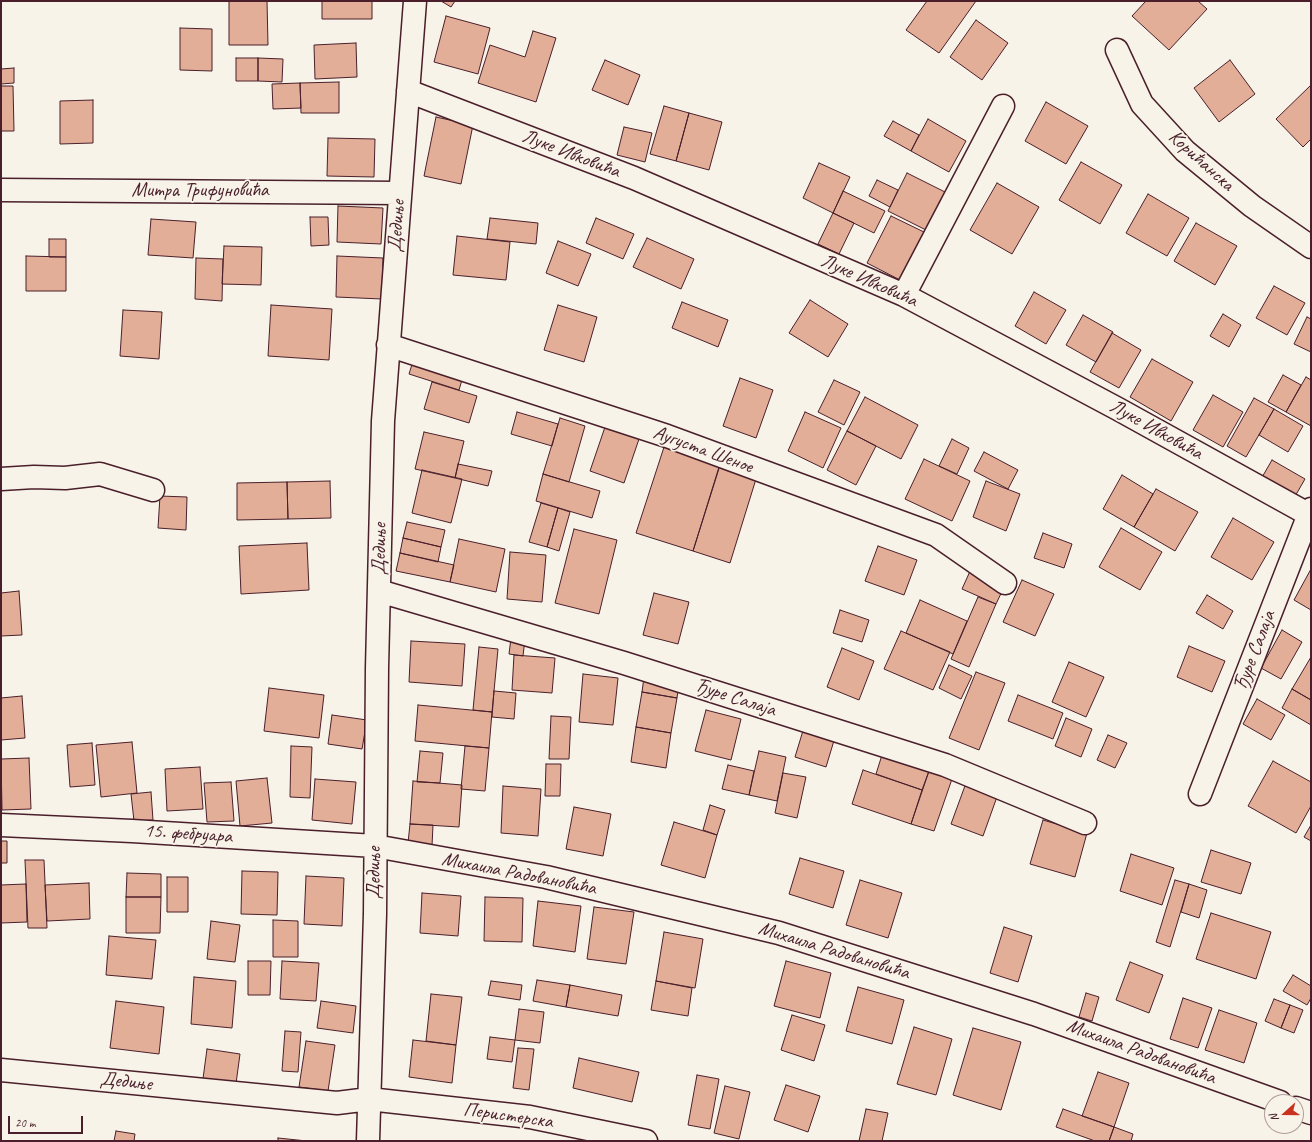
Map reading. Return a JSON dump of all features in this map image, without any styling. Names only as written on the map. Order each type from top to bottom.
[{"type":"street","name":"Дедиње","points":[[368,1141],[374,914],[383,421],[399,193],[415,1]]},
{"type":"street","name":"Корићанска","points":[[1117,50],[1142,104],[1185,151],[1252,206],[1311,247]]},
{"type":"street","name":"Луке Ивковића","points":[[408,91],[634,178],[904,295],[1310,512]]},
{"type":"street","points":[[904,295],[1003,106]]},
{"type":"street","name":"Митра Трифуновића","points":[[1,190],[399,193]]},
{"type":"street","name":"Аугуста Шеное","points":[[388,345],[667,436],[936,535],[1005,583]]},
{"type":"street","points":[[1,479],[34,477],[65,478],[100,474],[153,490]]},
{"type":"street","name":"Ђуре Салаја","points":[[1200,794],[1310,512]]},
{"type":"street","name":"Ђуре Салаја","points":[[379,591],[624,663],[945,765],[1085,824]]},
{"type":"street","name":"15. фебруара","points":[[1,825],[132,830],[375,846]]},
{"type":"street","name":"Михаила Радовановића","points":[[375,846],[546,877],[779,933],[1034,1014],[1264,1096]]},
{"type":"street","name":"Дедиње","points":[[1,1070],[337,1104],[369,1099]]},
{"type":"street","name":"Перистерска","points":[[369,1099],[530,1117],[646,1141]]},
{"type":"building","points":[[229,1],[267,1],[268,45],[229,45]]},
{"type":"building","points":[[322,1],[372,1],[372,19],[322,19]]},
{"type":"building","points":[[441,1],[455,1],[451,7]]},
{"type":"building","points":[[927,1],[976,1],[939,53],[906,30]]},
{"type":"building","points":[[1146,1],[1198,1],[1207,9],[1169,50],[1132,16]]},
{"type":"building","points":[[446,16],[490,28],[478,74],[434,62]]},
{"type":"building","points":[[976,20],[1008,43],[982,80],[950,57]]},
{"type":"building","points":[[180,28],[212,29],[212,71],[180,70]]},
{"type":"building","points":[[533,31],[556,38],[536,102],[478,83],[490,45],[525,57]]},
{"type":"building","points":[[356,43],[357,77],[315,79],[314,45]]},
{"type":"building","points":[[236,58],[258,58],[258,81],[236,81]]},
{"type":"building","points":[[258,58],[283,59],[282,82],[258,81]]},
{"type":"building","points":[[605,60],[640,75],[628,105],[592,90]]},
{"type":"building","points":[[1230,60],[1255,94],[1219,122],[1194,88]]},
{"type":"building","points":[[14,68],[14,83],[1,84],[1,69]]},
{"type":"building","points":[[339,82],[339,113],[301,113],[300,83]]},
{"type":"building","points":[[300,83],[301,108],[273,109],[272,84]]},
{"type":"building","points":[[1311,85],[1311,139],[1303,147],[1276,119]]},
{"type":"building","points":[[1,86],[13,86],[14,131],[1,131]]},
{"type":"building","points":[[93,100],[93,143],[60,144],[60,101]]},
{"type":"building","points":[[1046,102],[1088,126],[1066,164],[1025,141]]},
{"type":"building","points":[[664,106],[689,113],[676,161],[650,154]]},
{"type":"building","points":[[689,113],[722,122],[709,170],[676,161]]},
{"type":"building","points":[[436,117],[473,125],[461,184],[424,176]]},
{"type":"building","points":[[928,119],[966,141],[949,172],[911,151]]},
{"type":"building","points":[[893,121],[919,135],[911,151],[884,136]]},
{"type":"building","points":[[624,127],[652,133],[645,162],[617,155]]},
{"type":"building","points":[[328,138],[375,139],[374,177],[327,176]]},
{"type":"building","points":[[1081,162],[1122,185],[1100,224],[1059,200]]},
{"type":"building","points":[[819,163],[850,177],[833,213],[803,198]]},
{"type":"building","points":[[907,173],[945,192],[926,230],[888,211]]},
{"type":"building","points":[[877,180],[898,190],[890,207],[869,196]]},
{"type":"building","points":[[997,183],[1039,207],[1012,254],[970,230]]},
{"type":"building","points":[[843,191],[885,211],[874,233],[833,213]]},
{"type":"building","points":[[1148,194],[1189,218],[1167,256],[1126,233]]},
{"type":"building","points":[[338,206],[383,208],[381,244],[337,242]]},
{"type":"building","points":[[833,213],[854,223],[839,254],[818,244]]},
{"type":"building","points":[[891,216],[926,233],[902,281],[867,263]]},
{"type":"building","points":[[310,217],[328,217],[329,245],[311,246]]},
{"type":"building","points":[[490,218],[538,223],[536,244],[487,239]]},
{"type":"building","points":[[596,218],[634,234],[623,259],[586,243]]},
{"type":"building","points":[[151,219],[196,222],[193,258],[148,255]]},
{"type":"building","points":[[1196,223],[1237,246],[1215,285],[1174,261]]},
{"type":"building","points":[[457,236],[510,242],[506,280],[453,275]]},
{"type":"building","points":[[647,238],[694,259],[681,289],[633,267]]},
{"type":"building","points":[[49,239],[66,239],[66,257],[49,257]]},
{"type":"building","points":[[558,241],[591,254],[578,286],[546,273]]},
{"type":"building","points":[[224,246],[262,247],[261,285],[222,284]]},
{"type":"building","points":[[26,256],[66,257],[66,291],[26,291]]},
{"type":"building","points":[[337,256],[383,258],[382,299],[336,297]]},
{"type":"building","points":[[196,258],[223,259],[222,301],[195,299]]},
{"type":"building","points":[[1274,286],[1305,303],[1287,335],[1256,318]]},
{"type":"building","points":[[1034,292],[1066,310],[1046,344],[1015,326]]},
{"type":"building","points":[[810,300],[848,324],[828,357],[789,333]]},
{"type":"building","points":[[682,302],[728,320],[718,347],[672,328]]},
{"type":"building","points":[[271,305],[332,309],[329,360],[268,356]]},
{"type":"building","points":[[558,305],[597,317],[584,362],[544,350]]},
{"type":"building","points":[[123,310],[162,312],[159,359],[120,356]]},
{"type":"building","points":[[1223,314],[1241,325],[1229,347],[1210,336]]},
{"type":"building","points":[[1083,315],[1113,332],[1096,362],[1066,345]]},
{"type":"building","points":[[1307,317],[1311,319],[1311,352],[1294,344]]},
{"type":"building","points":[[1112,333],[1141,350],[1119,388],[1090,372]]},
{"type":"building","points":[[414,358],[464,373],[459,390],[409,374]]},
{"type":"building","points":[[1152,359],[1193,382],[1171,421],[1130,397]]},
{"type":"building","points":[[1283,375],[1301,385],[1286,412],[1268,402]]},
{"type":"building","points":[[1306,377],[1311,380],[1311,426],[1286,412]]},
{"type":"building","points":[[740,378],[773,390],[756,438],[723,426]]},
{"type":"building","points":[[834,380],[860,392],[844,425],[818,412]]},
{"type":"building","points":[[432,382],[477,396],[469,423],[424,409]]},
{"type":"building","points":[[1213,395],[1243,412],[1223,447],[1193,430]]},
{"type":"building","points":[[865,397],[918,425],[901,459],[847,431]]},
{"type":"building","points":[[1254,398],[1274,409],[1246,457],[1227,446]]},
{"type":"building","points":[[1274,409],[1303,426],[1288,452],[1259,435]]},
{"type":"building","points":[[517,412],[558,424],[552,446],[511,434]]},
{"type":"building","points":[[805,412],[841,428],[823,468],[788,451]]},
{"type":"building","points":[[560,418],[585,426],[569,482],[543,474]]},
{"type":"building","points":[[605,427],[639,439],[624,483],[590,471]]},
{"type":"building","points":[[847,431],[876,446],[856,485],[827,470]]},
{"type":"building","points":[[424,432],[464,441],[455,478],[415,469]]},
{"type":"building","points":[[952,439],[969,448],[957,474],[939,466]]},
{"type":"building","points":[[666,441],[722,459],[693,551],[636,533]]},
{"type":"building","points":[[984,452],[1018,470],[1008,489],[974,471]]},
{"type":"building","points":[[924,459],[970,481],[952,521],[905,499]]},
{"type":"building","points":[[1272,460],[1305,479],[1294,498],[1261,479]]},
{"type":"building","points":[[458,464],[492,471],[488,486],[455,478]]},
{"type":"building","points":[[719,467],[756,479],[730,563],[693,551]]},
{"type":"building","points":[[422,470],[462,479],[451,523],[412,513]]},
{"type":"building","points":[[543,474],[600,491],[592,518],[536,501]]},
{"type":"building","points":[[1122,475],[1153,494],[1134,527],[1103,509]]},
{"type":"building","points":[[330,481],[331,518],[288,519],[287,482]]},
{"type":"building","points":[[986,481],[1020,494],[1006,531],[973,517]]},
{"type":"building","points":[[287,482],[288,519],[237,520],[237,483]]},
{"type":"building","points":[[1156,489],[1198,512],[1175,551],[1134,527]]},
{"type":"building","points":[[160,496],[187,497],[186,530],[158,528]]},
{"type":"building","points":[[541,503],[558,508],[547,547],[529,542]]},
{"type":"building","points":[[558,508],[570,512],[559,551],[547,547]]},
{"type":"building","points":[[1233,518],[1274,542],[1252,580],[1211,557]]},
{"type":"building","points":[[407,522],[445,530],[441,547],[403,538]]},
{"type":"building","points":[[1121,528],[1162,552],[1140,590],[1099,567]]},
{"type":"building","points":[[574,529],[617,540],[599,614],[555,603]]},
{"type":"building","points":[[1043,533],[1072,544],[1064,568],[1034,558]]},
{"type":"building","points":[[403,538],[441,547],[438,562],[400,553]]},
{"type":"building","points":[[459,539],[505,549],[496,592],[450,582]]},
{"type":"building","points":[[307,543],[309,590],[241,594],[239,546]]},
{"type":"building","points":[[878,546],[917,560],[904,595],[865,581]]},
{"type":"building","points":[[510,552],[546,555],[542,602],[507,599]]},
{"type":"building","points":[[400,553],[454,565],[450,582],[396,571]]},
{"type":"building","points":[[971,569],[1005,585],[996,604],[962,589]]},
{"type":"building","points":[[1311,569],[1311,610],[1294,600]]},
{"type":"building","points":[[1022,580],[1054,594],[1035,636],[1003,622]]},
{"type":"building","points":[[19,591],[22,635],[1,636],[1,593]]},
{"type":"building","points":[[654,593],[689,602],[678,644],[643,635]]},
{"type":"building","points":[[1207,595],[1233,611],[1223,629],[1196,613]]},
{"type":"building","points":[[978,597],[996,604],[969,667],[951,659]]},
{"type":"building","points":[[920,600],[967,621],[953,654],[906,633]]},
{"type":"building","points":[[840,610],[869,620],[862,642],[833,633]]},
{"type":"building","points":[[1282,630],[1302,642],[1281,679],[1261,668]]},
{"type":"building","points":[[901,631],[950,652],[933,690],[884,669]]},
{"type":"building","points":[[511,638],[525,639],[523,656],[509,654]]},
{"type":"building","points":[[411,641],[465,644],[462,686],[409,682]]},
{"type":"building","points":[[1189,646],[1225,661],[1212,692],[1177,677]]},
{"type":"building","points":[[479,647],[498,649],[492,712],[473,710]]},
{"type":"building","points":[[842,648],[874,661],[859,700],[827,687]]},
{"type":"building","points":[[514,655],[555,658],[552,693],[512,690]]},
{"type":"building","points":[[1311,657],[1311,700],[1292,689]]},
{"type":"building","points":[[1069,662],[1104,677],[1086,717],[1052,702]]},
{"type":"building","points":[[949,665],[972,676],[961,699],[939,688]]},
{"type":"building","points":[[976,672],[1005,683],[979,750],[949,738]]},
{"type":"building","points":[[583,674],[618,678],[613,725],[579,722]]},
{"type":"building","points":[[644,677],[679,683],[677,698],[642,692]]},
{"type":"building","points":[[269,688],[324,695],[319,738],[264,731]]},
{"type":"building","points":[[1292,689],[1311,700],[1311,725],[1282,708]]},
{"type":"building","points":[[494,691],[516,693],[514,719],[492,717]]},
{"type":"building","points":[[642,692],[677,698],[671,733],[636,727]]},
{"type":"building","points":[[1018,695],[1063,713],[1053,739],[1008,721]]},
{"type":"building","points":[[22,696],[25,738],[1,740],[1,698]]},
{"type":"building","points":[[1257,699],[1285,715],[1271,740],[1243,724]]},
{"type":"building","points":[[418,705],[492,712],[489,748],[415,741]]},
{"type":"building","points":[[706,710],[741,719],[731,760],[695,751]]},
{"type":"building","points":[[332,715],[367,720],[362,749],[328,744]]},
{"type":"building","points":[[551,716],[571,717],[569,759],[549,759]]},
{"type":"building","points":[[1066,718],[1092,729],[1081,757],[1055,746]]},
{"type":"building","points":[[805,724],[836,734],[826,767],[795,757]]},
{"type":"building","points":[[636,727],[671,733],[666,768],[631,762]]},
{"type":"building","points":[[1108,735],[1127,743],[1115,768],[1097,760]]},
{"type":"building","points":[[132,742],[137,793],[101,797],[96,745]]},
{"type":"building","points":[[92,743],[95,785],[70,787],[67,745]]},
{"type":"building","points":[[291,746],[312,747],[310,798],[290,797]]},
{"type":"building","points":[[465,746],[489,748],[485,791],[461,789]]},
{"type":"building","points":[[420,751],[443,753],[440,783],[417,782]]},
{"type":"building","points":[[759,751],[786,757],[777,801],[749,795]]},
{"type":"building","points":[[882,755],[929,771],[922,790],[876,774]]},
{"type":"building","points":[[29,758],[31,809],[2,810],[1,759]]},
{"type":"building","points":[[1273,761],[1311,782],[1311,806],[1296,833],[1248,806]]},
{"type":"building","points":[[546,764],[561,764],[560,796],[545,796]]},
{"type":"building","points":[[728,765],[754,771],[749,795],[722,789]]},
{"type":"building","points":[[200,767],[203,809],[167,811],[165,769]]},
{"type":"building","points":[[863,770],[922,790],[911,824],[852,804]]},
{"type":"building","points":[[929,771],[952,779],[934,831],[911,824]]},
{"type":"building","points":[[783,773],[806,777],[797,818],[775,813]]},
{"type":"building","points":[[267,778],[272,823],[240,826],[236,781]]},
{"type":"building","points":[[315,779],[356,782],[352,824],[312,820]]},
{"type":"building","points":[[413,781],[462,785],[459,827],[410,824]]},
{"type":"building","points":[[231,782],[234,821],[207,822],[204,783]]},
{"type":"building","points":[[966,783],[998,794],[983,836],[951,824]]},
{"type":"building","points":[[503,786],[541,789],[538,836],[501,833]]},
{"type":"building","points":[[151,792],[153,820],[134,821],[131,794]]},
{"type":"building","points":[[710,805],[725,810],[717,835],[703,830]]},
{"type":"building","points":[[574,807],[611,814],[603,856],[566,849]]},
{"type":"building","points":[[1043,820],[1087,833],[1075,877],[1030,864]]},
{"type":"building","points":[[674,822],[717,835],[705,878],[661,865]]},
{"type":"building","points":[[410,824],[433,825],[432,846],[408,843]]},
{"type":"building","points":[[1311,825],[1311,841],[1304,837]]},
{"type":"building","points":[[1,841],[7,841],[7,863],[1,863]]},
{"type":"building","points":[[1211,850],[1251,863],[1241,894],[1201,882]]},
{"type":"building","points":[[1131,854],[1174,868],[1162,905],[1120,891]]},
{"type":"building","points":[[800,858],[844,871],[833,908],[789,894]]},
{"type":"building","points":[[25,860],[44,860],[47,928],[28,928]]},
{"type":"building","points":[[242,871],[278,872],[277,915],[241,914]]},
{"type":"building","points":[[127,873],[161,874],[161,897],[126,897]]},
{"type":"building","points":[[306,876],[344,878],[342,926],[304,924]]},
{"type":"building","points":[[167,877],[188,877],[188,912],[167,912]]},
{"type":"building","points":[[860,880],[902,893],[888,938],[846,925]]},
{"type":"building","points":[[1175,880],[1189,884],[1170,947],[1156,942]]},
{"type":"building","points":[[89,883],[90,919],[47,921],[45,885]]},
{"type":"building","points":[[26,884],[27,922],[1,923],[1,885]]},
{"type":"building","points":[[1189,884],[1207,890],[1199,918],[1181,912]]},
{"type":"building","points":[[422,893],[461,896],[458,936],[420,933]]},
{"type":"building","points":[[126,897],[161,897],[160,933],[126,933]]},
{"type":"building","points":[[485,897],[523,898],[522,942],[484,941]]},
{"type":"building","points":[[538,901],[581,906],[575,952],[533,946]]},
{"type":"building","points":[[594,907],[634,912],[626,964],[587,959]]},
{"type":"building","points":[[1211,913],[1271,932],[1256,979],[1196,959]]},
{"type":"building","points":[[273,920],[298,921],[298,957],[273,957]]},
{"type":"building","points":[[211,921],[240,925],[235,962],[207,959]]},
{"type":"building","points":[[1004,927],[1032,936],[1018,982],[990,973]]},
{"type":"building","points":[[664,932],[703,939],[695,988],[656,981]]},
{"type":"building","points":[[109,936],[156,940],[152,979],[106,975]]},
{"type":"building","points":[[248,961],[271,961],[270,995],[248,995]]},
{"type":"building","points":[[282,961],[319,963],[316,1001],[280,999]]},
{"type":"building","points":[[786,961],[831,973],[820,1018],[774,1006]]},
{"type":"building","points":[[1130,962],[1163,975],[1149,1013],[1116,1000]]},
{"type":"building","points":[[1293,975],[1311,986],[1311,998],[1307,1005],[1283,991]]},
{"type":"building","points":[[194,977],[236,981],[232,1028],[191,1024]]},
{"type":"building","points":[[537,980],[570,985],[566,1007],[533,1001]]},
{"type":"building","points":[[491,981],[522,985],[520,1000],[488,995]]},
{"type":"building","points":[[656,981],[692,988],[688,1016],[651,1010]]},
{"type":"building","points":[[570,985],[622,995],[618,1016],[566,1007]]},
{"type":"building","points":[[858,987],[904,1000],[892,1044],[846,1031]]},
{"type":"building","points":[[1086,993],[1099,997],[1092,1021],[1079,1017]]},
{"type":"building","points":[[431,994],[462,997],[456,1045],[426,1041]]},
{"type":"building","points":[[1183,998],[1212,1008],[1198,1048],[1170,1039]]},
{"type":"building","points":[[1274,999],[1290,1005],[1281,1028],[1265,1021]]},
{"type":"building","points":[[116,1001],[164,1007],[159,1054],[110,1048]]},
{"type":"building","points":[[321,1001],[356,1006],[353,1033],[317,1028]]},
{"type":"building","points":[[1290,1005],[1303,1010],[1294,1033],[1281,1028]]},
{"type":"building","points":[[519,1009],[544,1012],[540,1043],[515,1040]]},
{"type":"building","points":[[1219,1010],[1257,1023],[1244,1063],[1205,1050]]},
{"type":"building","points":[[792,1015],[825,1025],[814,1061],[781,1050]]},
{"type":"building","points":[[914,1027],[952,1039],[936,1095],[897,1084]]},
{"type":"building","points":[[973,1028],[1021,1042],[1001,1110],[953,1095]]},
{"type":"building","points":[[285,1031],[301,1032],[298,1072],[282,1071]]},
{"type":"building","points":[[490,1037],[515,1040],[512,1062],[487,1059]]},
{"type":"building","points":[[413,1040],[456,1045],[452,1083],[409,1077]]},
{"type":"building","points":[[306,1041],[335,1045],[328,1091],[299,1087]]},
{"type":"building","points":[[518,1048],[534,1049],[529,1090],[513,1088]]},
{"type":"building","points":[[207,1049],[240,1054],[235,1091],[202,1086]]},
{"type":"building","points":[[579,1058],[639,1072],[632,1102],[573,1088]]},
{"type":"building","points":[[1098,1072],[1129,1083],[1114,1127],[1082,1116]]},
{"type":"building","points":[[697,1075],[719,1079],[710,1129],[688,1125]]},
{"type":"building","points":[[786,1085],[820,1096],[808,1132],[774,1120]]},
{"type":"building","points":[[725,1086],[750,1092],[739,1139],[714,1133]]},
{"type":"building","points":[[866,1109],[888,1113],[882,1141],[859,1141]]},
{"type":"building","points":[[1063,1109],[1114,1127],[1109,1141],[1095,1141],[1056,1127]]},
{"type":"building","points":[[1114,1127],[1133,1134],[1131,1141],[1109,1141]]},
{"type":"building","points":[[116,1131],[135,1134],[134,1141],[114,1141]]},
{"type":"building","points":[[278,1138],[307,1141],[278,1141]]}]
